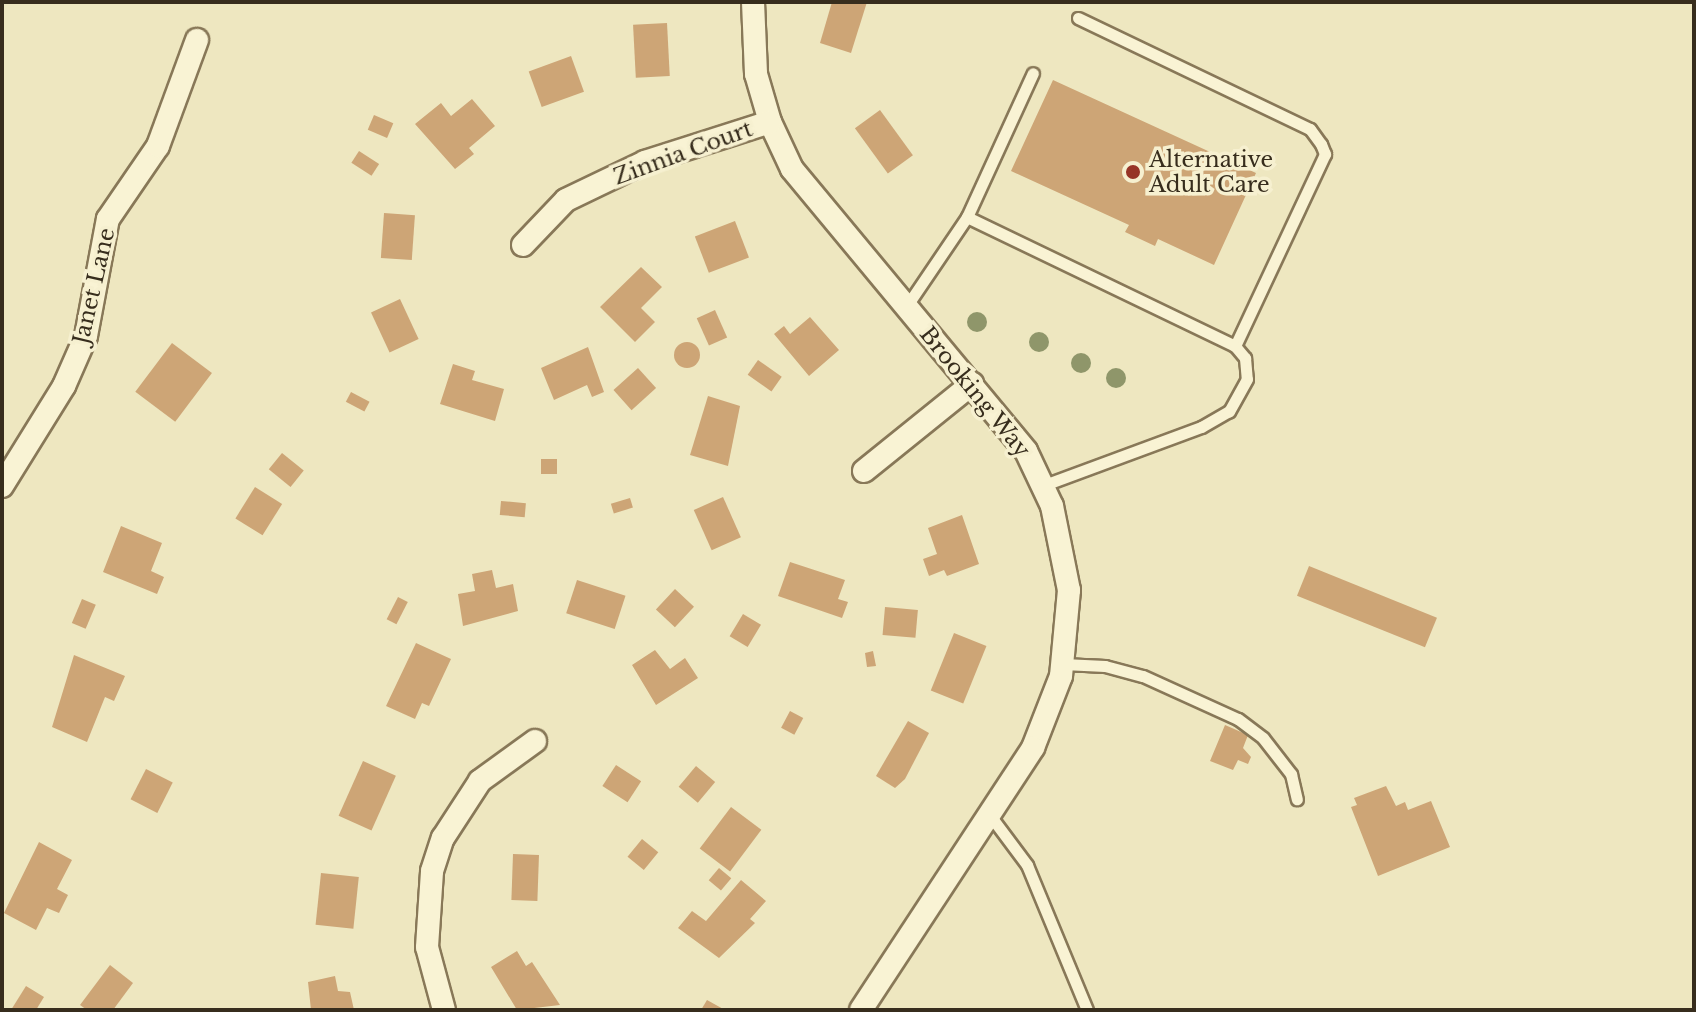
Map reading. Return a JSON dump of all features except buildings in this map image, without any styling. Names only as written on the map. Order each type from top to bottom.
[{"type":"street","name":"Brooking Way","points":[[753,2],[756,74],[770,122],[807,190],[1026,451],[1044,485],[1064,547],[1069,590],[1063,664],[1033,748],[861,1010]]},
{"type":"street","name":"Janet Lane","points":[[2,486],[64,386],[86,336],[108,219],[158,146],[197,40]]},
{"type":"street","name":"Zinnia Court","points":[[523,245],[566,200],[645,162],[770,122]]},
{"type":"street","points":[[864,471],[972,384]]},
{"type":"street","points":[[444,1010],[427,947],[432,871],[443,838],[480,781],[535,741]]},
{"type":"lane","points":[[1078,18],[1297,122],[1321,144],[1325,154],[1235,346]]},
{"type":"lane","points":[[906,307],[967,217],[1033,73]]},
{"type":"lane","points":[[967,217],[1235,346],[1245,358],[1247,379],[1229,411],[1201,427],[1044,485]]},
{"type":"lane","points":[[1063,664],[1105,666],[1143,676],[1238,719],[1263,738],[1291,774],[1297,799]]},
{"type":"lane","points":[[989,814],[1027,865],[1087,1010]]},
{"type":"place","name":"Alternative Adult Care","points":[[1133,172]]}]
